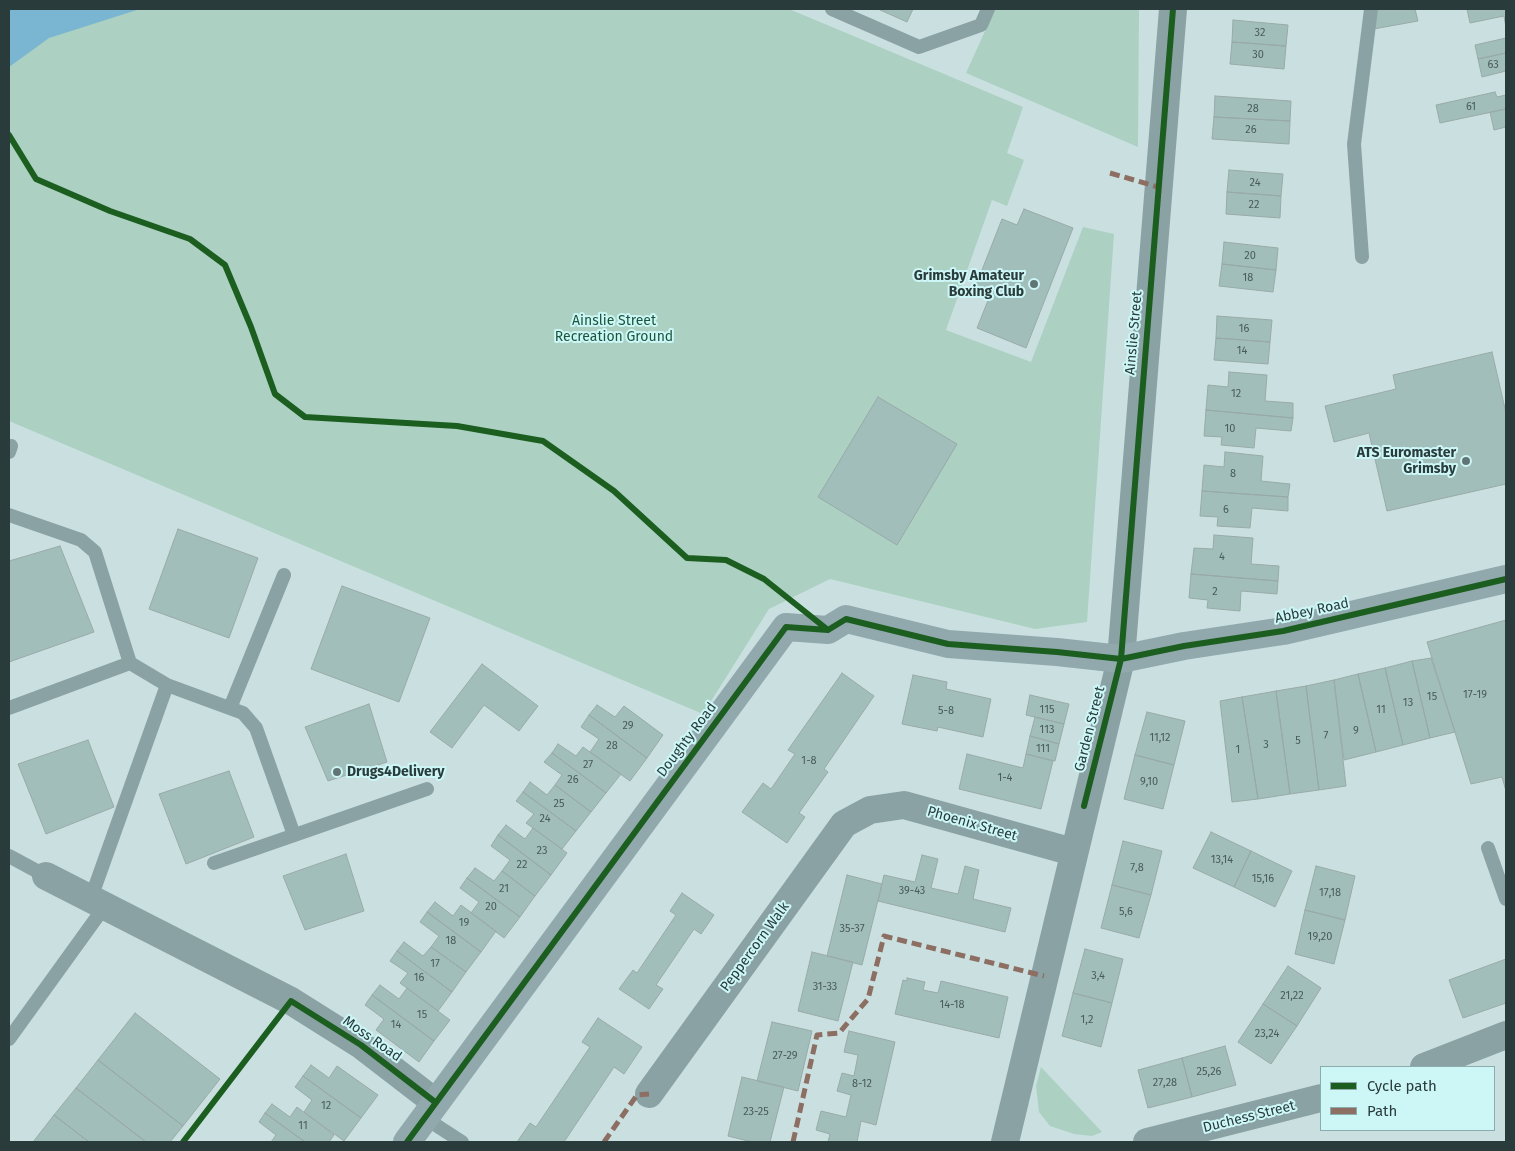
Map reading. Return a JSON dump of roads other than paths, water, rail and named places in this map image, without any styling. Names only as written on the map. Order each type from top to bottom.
[{"type":"street","name":"Ainslie Street","points":[[1121,658],[1173,9]]},
{"type":"street","name":"Abbey Road","points":[[1121,658],[1283,631],[1506,579]]},
{"type":"street","name":"Doughty Road","points":[[407,1142],[786,627],[828,630],[846,620],[948,644],[1121,658]]},
{"type":"street","name":"Garden Street","points":[[1004,1142],[1121,658]]},
{"type":"street","name":"Phoenix Street","points":[[870,810],[904,805],[1073,852]]},
{"type":"street","name":"Peppercorn Walk","points":[[649,1094],[844,824],[870,810]]},
{"type":"street","name":"Moss Road","points":[[46,876],[291,1001],[361,1045],[430,1110]]},
{"type":"street","points":[[1427,1066],[1506,1035]]},
{"type":"street","name":"Duchess Street","points":[[1147,1142],[1320,1098]]},
{"type":"lane","points":[[832,9],[918,47],[981,25],[988,9]]},
{"type":"lane","points":[[1362,257],[1354,144],[1371,9]]},
{"type":"lane","points":[[9,515],[82,540],[95,552],[130,663],[167,685],[243,713],[256,728],[294,835]]},
{"type":"lane","points":[[230,708],[284,575]]},
{"type":"lane","points":[[9,708],[130,663]]},
{"type":"lane","points":[[9,1039],[98,902],[167,685]]},
{"type":"lane","points":[[214,863],[427,789]]},
{"type":"lane","points":[[1488,848],[1506,899]]},
{"type":"lane","points":[[9,856],[46,876]]},
{"type":"lane","points":[[430,1110],[462,1142]]},
{"type":"water","points":[[9,9],[140,9],[49,38],[9,67]]},
{"type":"place","name":"Grimsby Amateur Boxing Club","points":[[1034,284]]},
{"type":"place","name":"ATS Euromaster Grimsby","points":[[1466,461]]},
{"type":"place","name":"Drugs4Delivery","points":[[337,772]]},
{"type":"park label","name":"Ainslie Street Recreation Ground","points":[[614,330]]}]
